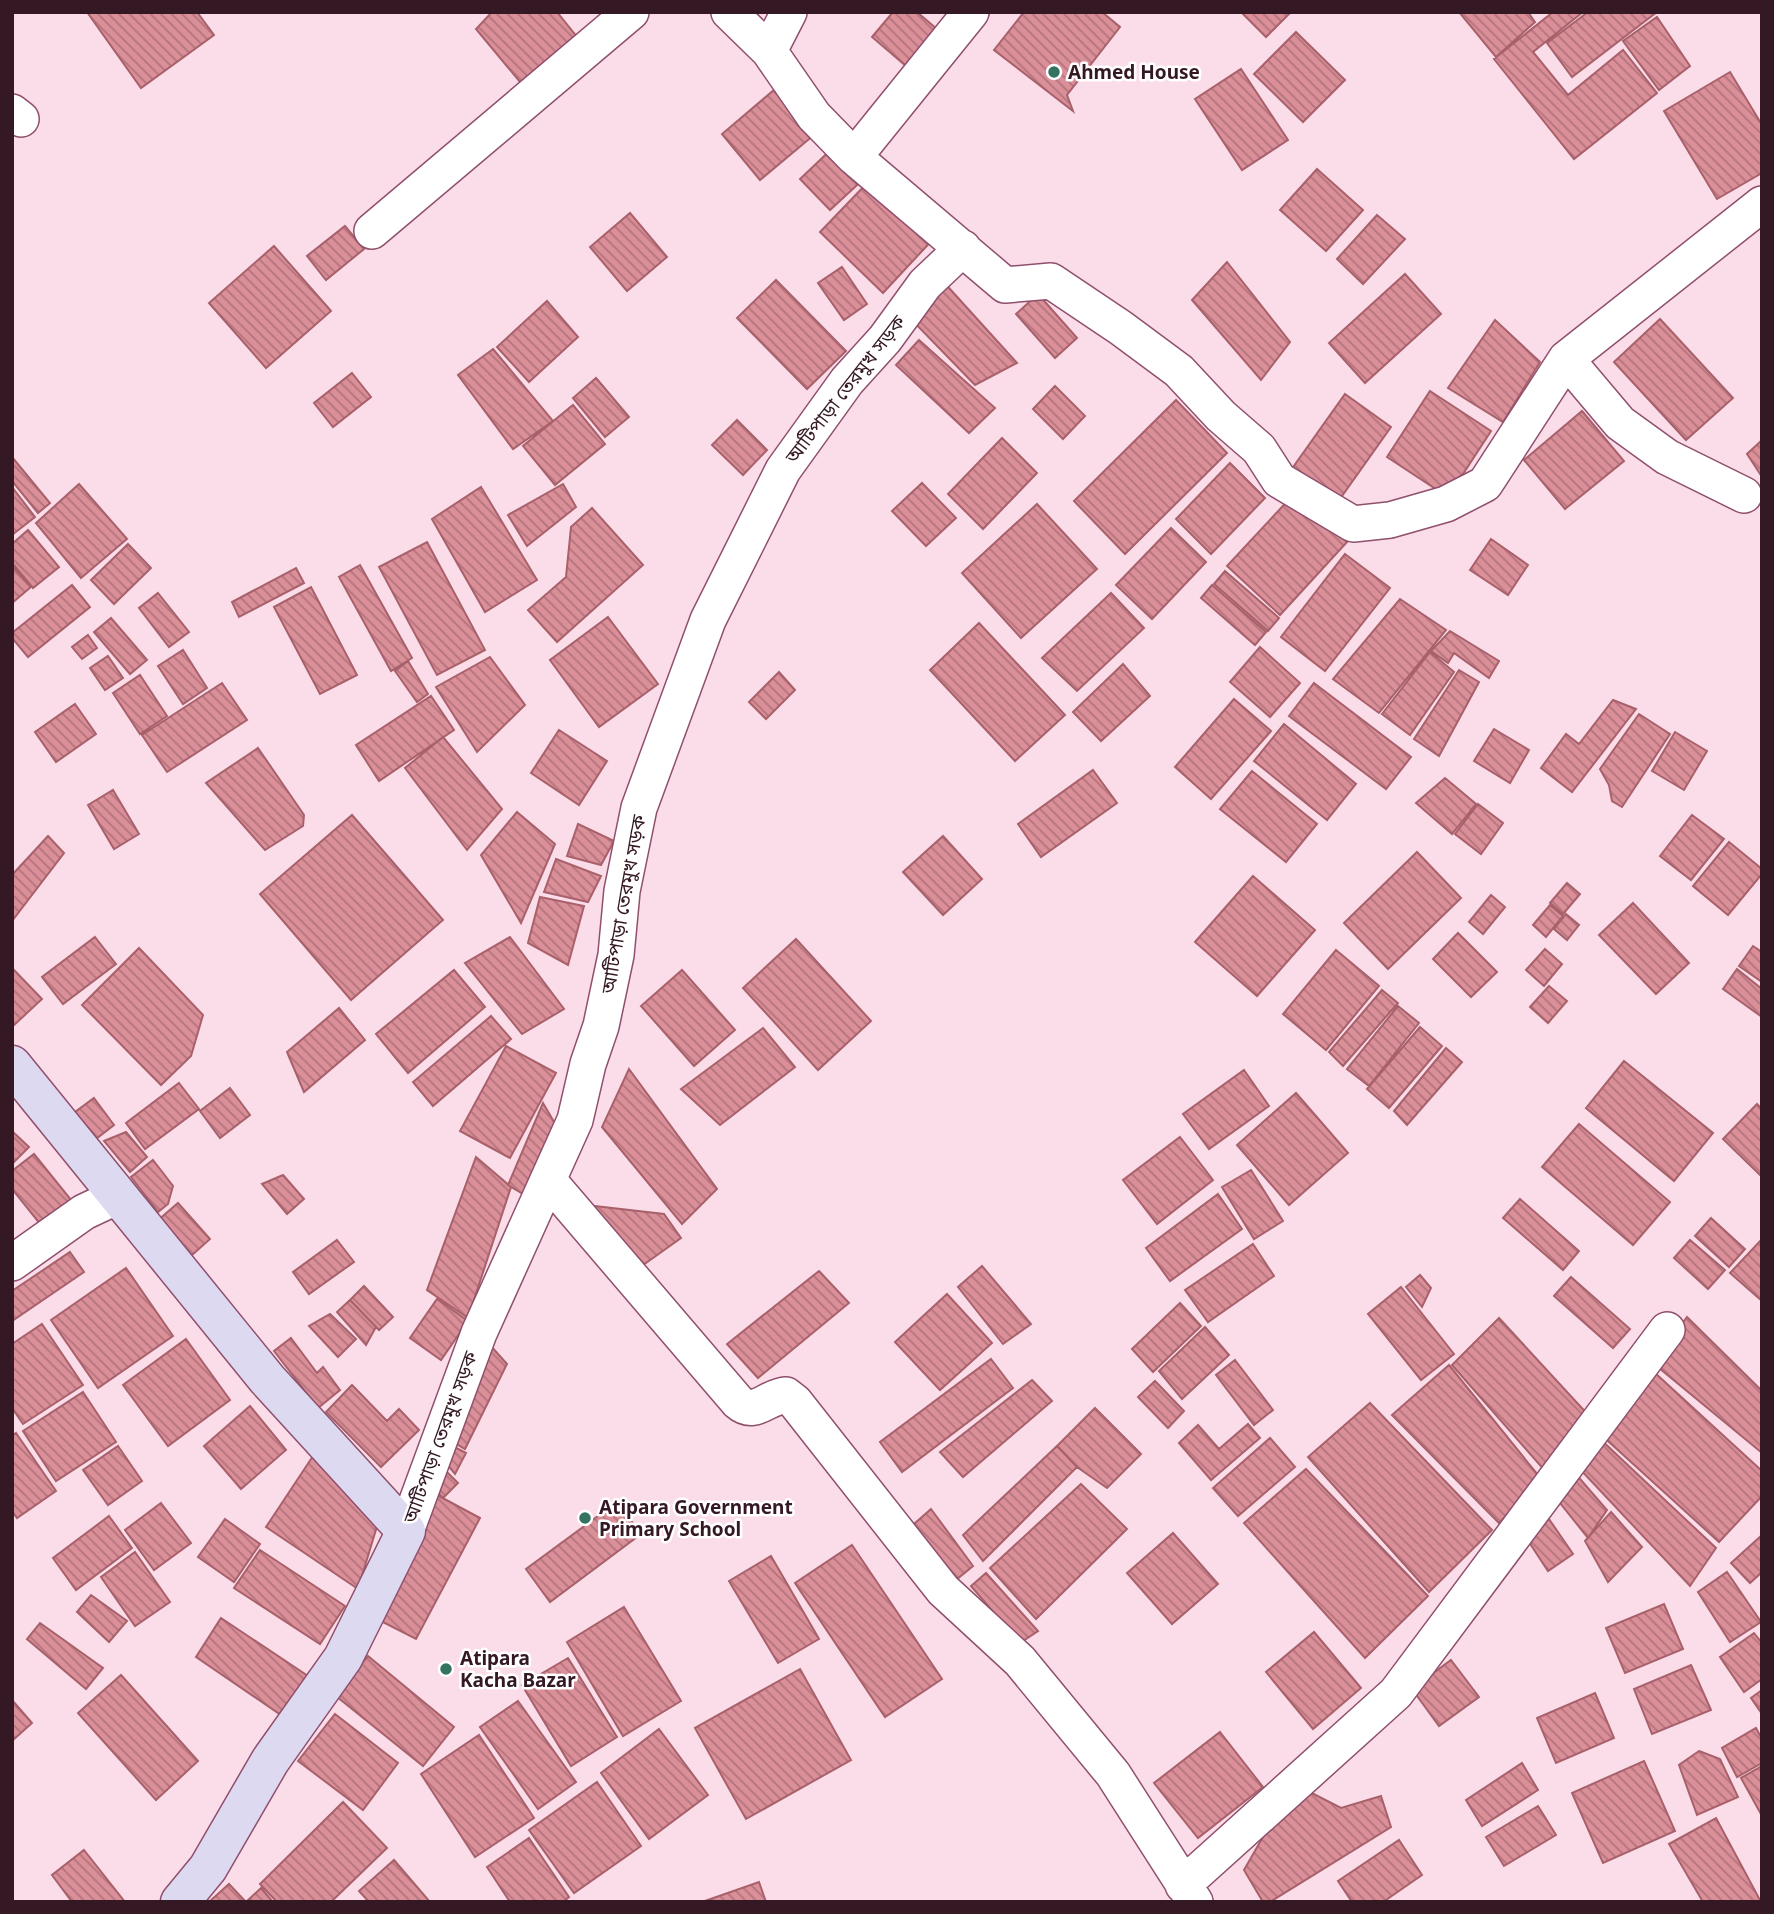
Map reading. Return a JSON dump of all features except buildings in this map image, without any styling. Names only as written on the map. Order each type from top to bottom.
[{"type":"main road","name":"আটিপাড়া তেরমুখ সড়ক","points":[[12,1065],[267,1379],[405,1531],[343,1658],[271,1761],[208,1868],[180,1902]]},
{"type":"street","points":[[372,231],[631,12]]},
{"type":"street","points":[[729,12],[769,51],[814,116],[854,157],[1005,285],[1051,281],[1121,328],[1179,371],[1220,416],[1259,449],[1279,480],[1353,524],[1390,520],[1446,504],[1485,485],[1566,359],[1762,204]]},
{"type":"street","points":[[769,51],[789,12]]},
{"type":"street","points":[[854,157],[971,12]]},
{"type":"street","name":"আটিপাড়া তেরমুখ সড়ক","points":[[405,1531],[479,1333],[575,1120],[588,1064],[601,1026],[616,955],[622,891],[639,808],[708,620],[783,470],[847,381],[885,339],[925,284],[963,248]]},
{"type":"street","points":[[1566,359],[1620,424],[1667,457],[1744,495]]},
{"type":"street","points":[[549,1181],[745,1408],[755,1409],[775,1396],[786,1395],[795,1402],[943,1590],[1020,1661],[1113,1774],[1189,1893],[1396,1693],[1667,1329]]},
{"type":"street","points":[[12,1263],[84,1212],[118,1196]]},
{"type":"place","name":"Ahmed House","points":[[1054,72]]},
{"type":"place","name":"Atipara Government Primary School","points":[[585,1518]]},
{"type":"place","name":"Atipara Kacha Bazar","points":[[446,1669]]}]
